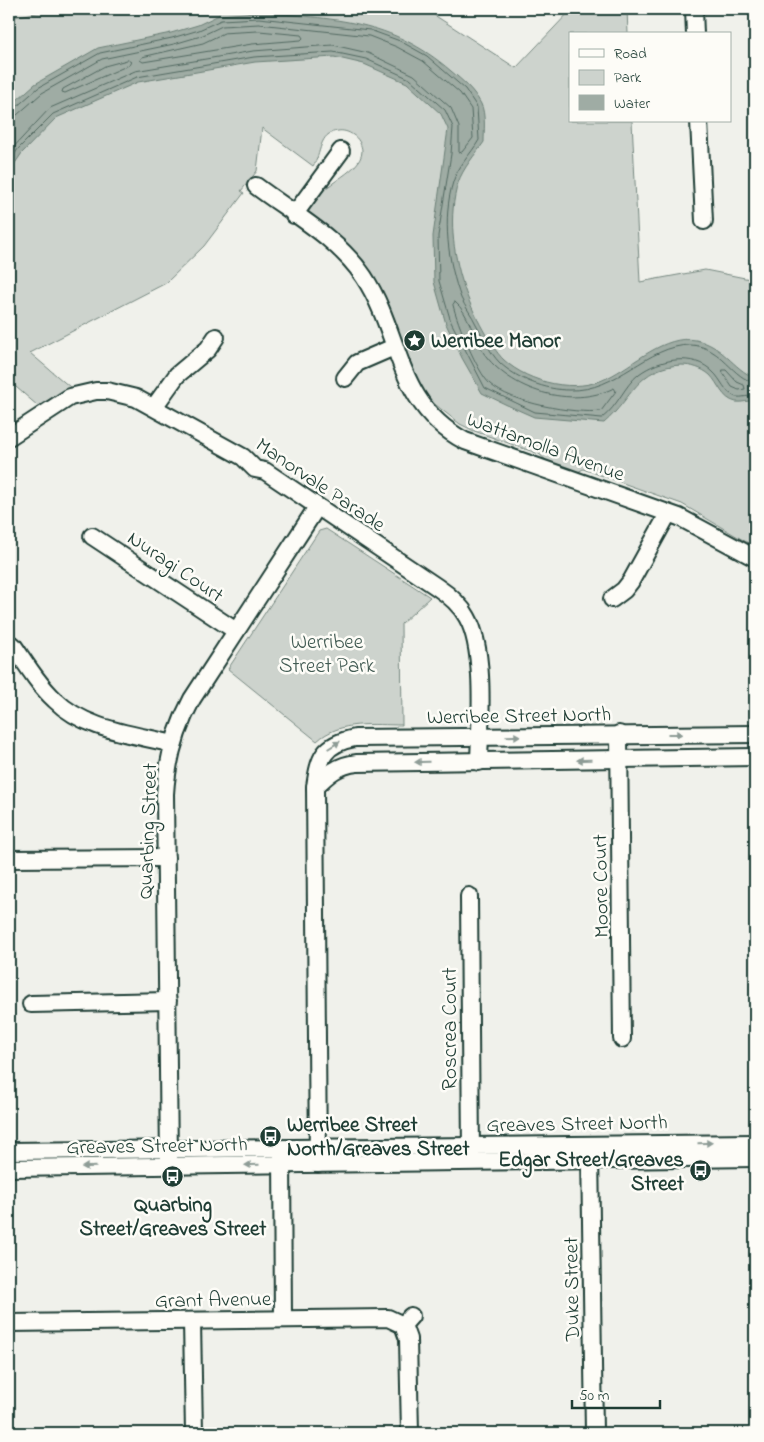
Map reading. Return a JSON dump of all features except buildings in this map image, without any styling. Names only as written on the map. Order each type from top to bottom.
[{"type":"street","points":[[694,9],[695,32]]},
{"type":"street","points":[[699,122],[704,221]]},
{"type":"street","points":[[294,215],[341,151]]},
{"type":"street","name":"Wattamolla Avenue","points":[[256,186],[338,247],[354,263],[372,292],[416,397],[438,424],[465,442],[679,517],[755,558]]},
{"type":"street","points":[[154,407],[177,375],[208,349],[216,337]]},
{"type":"street","points":[[346,378],[357,363],[394,347]]},
{"type":"street","name":"Manorvale Parade","points":[[9,437],[60,403],[85,393],[117,392],[154,407],[244,457],[252,466],[265,471],[438,586],[460,606],[468,617],[477,643],[479,762]]},
{"type":"street","name":"Quarbing Street","points":[[169,1166],[166,777],[173,744],[192,698],[317,507]]},
{"type":"street","points":[[612,599],[624,590],[668,514]]},
{"type":"street","name":"Nuragi Court","points":[[92,536],[236,631]]},
{"type":"street","points":[[12,645],[56,702],[79,717],[100,726],[173,744]]},
{"type":"street","name":"Moore Court","points":[[619,734],[622,1038]]},
{"type":"street","name":"Werribee Street North","points":[[318,1156],[315,787],[319,762],[326,751],[341,741],[355,738],[755,734]]},
{"type":"street","points":[[315,787],[331,771],[344,764],[755,757]]},
{"type":"street","points":[[9,859],[166,858]]},
{"type":"street","name":"Roscrea Court","points":[[469,896],[471,1154]]},
{"type":"street","points":[[31,1004],[168,1001]]},
{"type":"street","name":"Greaves Street North","points":[[590,1153],[755,1143]]},
{"type":"street","name":"Greaves Street North","points":[[9,1151],[170,1150],[282,1156],[590,1153],[755,1158]]},
{"type":"street","name":"Duke Street","points":[[590,1153],[594,1433]]},
{"type":"street","points":[[282,1156],[283,1319]]},
{"type":"street","name":"Greaves Street North","points":[[9,1168],[169,1166],[282,1156]]},
{"type":"street","name":"Grant Avenue","points":[[9,1323],[388,1318],[407,1320],[410,1433]]},
{"type":"street","points":[[192,1321],[194,1433]]},
{"type":"green space","points":[[55,9],[425,9],[516,68],[572,9],[627,9],[628,32],[569,32],[569,122],[632,122],[640,282],[705,270],[755,280],[755,547],[682,504],[583,469],[578,472],[554,467],[539,454],[474,431],[460,424],[427,398],[414,376],[379,293],[307,212],[311,203],[318,195],[346,174],[360,159],[362,151],[357,138],[344,131],[338,131],[327,136],[321,145],[313,166],[262,128],[257,171],[241,191],[244,193],[204,246],[166,283],[30,353],[70,387],[38,406],[9,381],[9,18]]},
{"type":"green space","name":"Werribee Street Park","points":[[326,529],[430,597],[401,624],[402,725],[357,725],[346,727],[326,734],[317,741],[228,669],[319,531]]},
{"type":"water","points":[[259,12],[337,20],[384,31],[429,54],[460,78],[475,94],[484,113],[484,142],[466,167],[458,183],[453,208],[454,247],[466,292],[480,324],[498,354],[514,368],[526,375],[553,384],[581,385],[595,383],[607,378],[661,346],[684,339],[696,340],[714,347],[740,369],[755,378],[755,401],[736,402],[731,400],[724,395],[710,375],[704,370],[681,365],[654,371],[637,385],[604,423],[534,417],[482,393],[462,358],[446,324],[434,282],[433,236],[448,129],[441,114],[407,83],[364,64],[334,57],[255,62],[138,82],[56,118],[22,153],[9,172],[9,107],[35,84],[98,48],[171,33],[198,25],[219,15]]},
{"type":"place","name":"Werribee Manor","points":[[415,340]]},
{"type":"place","name":"Werribee Street North/Greaves Street","points":[[271,1136]]},
{"type":"place","name":"Edgar Street/Greaves Street","points":[[700,1171]]},
{"type":"place","name":"Quarbing Street/Greaves Street","points":[[173,1177]]}]
